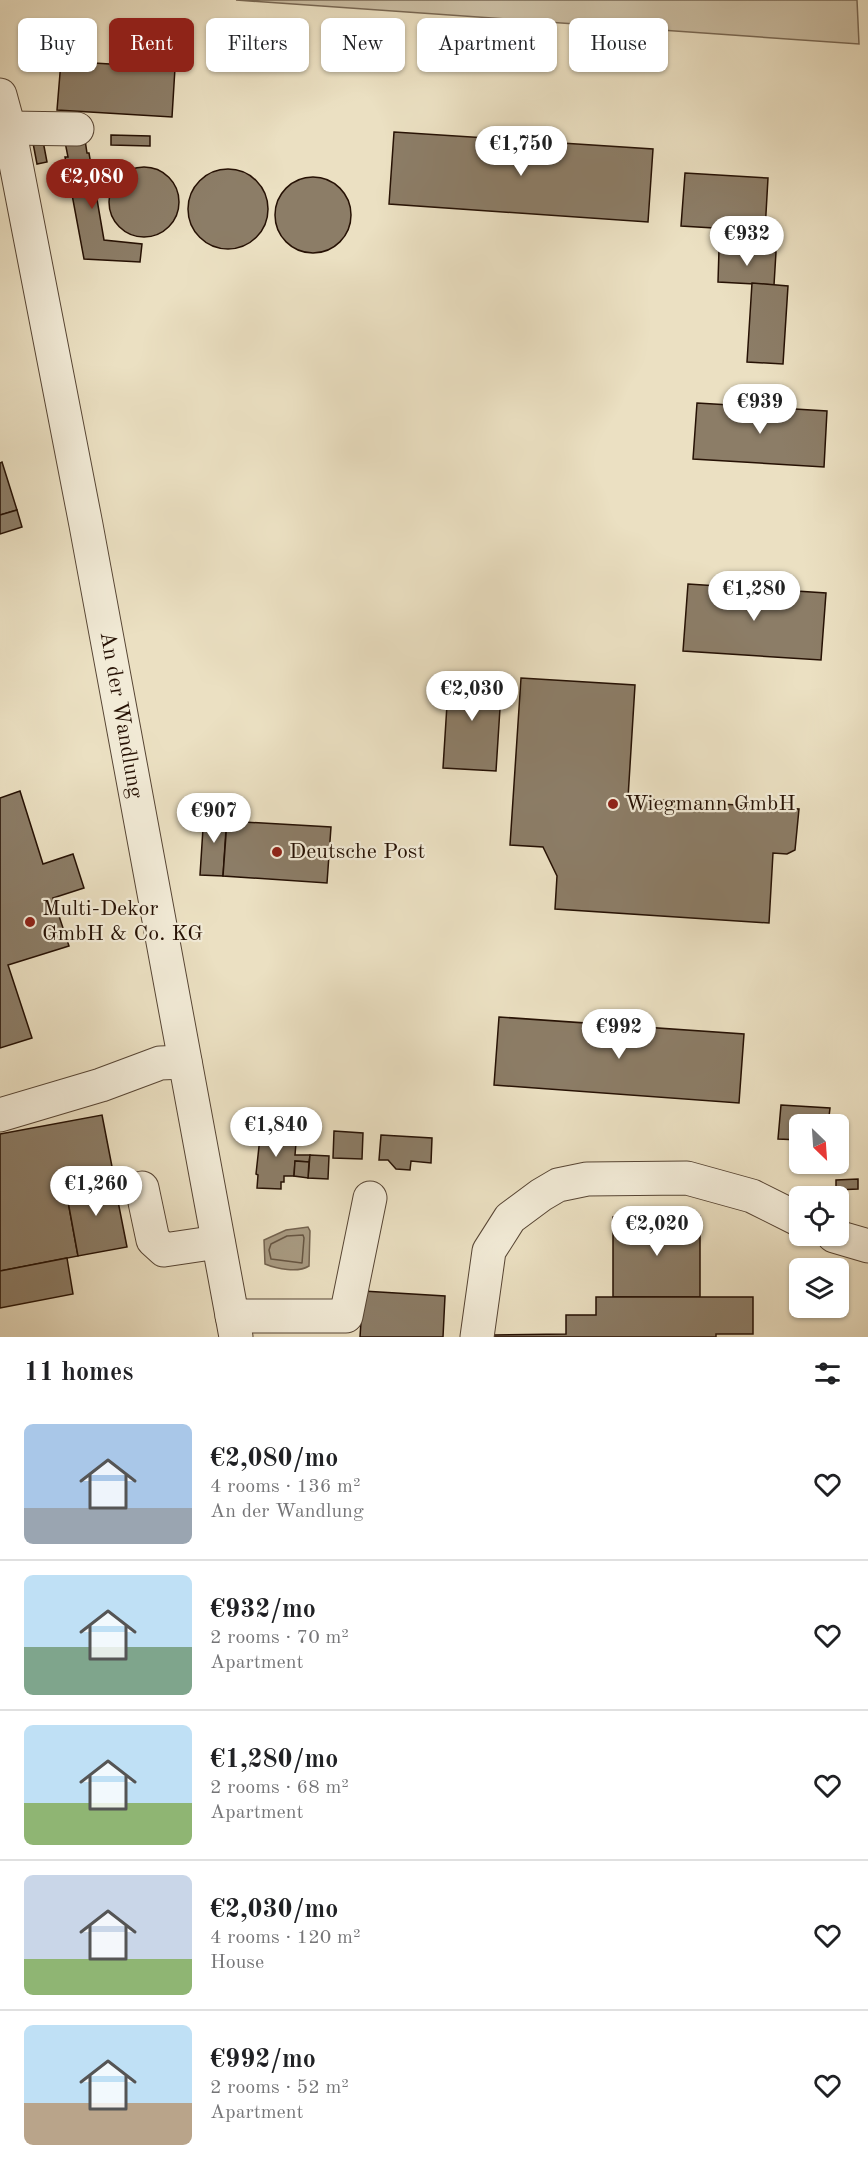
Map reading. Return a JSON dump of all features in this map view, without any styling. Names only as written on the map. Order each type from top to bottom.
[{"type":"street","name":"An der Wandlung","points":[[0,95],[9,128],[86,525],[234,1326]]},
{"type":"street","points":[[9,128],[77,129]]},
{"type":"street","points":[[0,1115],[101,1085],[160,1063],[185,1062]]},
{"type":"street","points":[[477,1337],[489,1251],[510,1218],[558,1185],[587,1179],[687,1178],[752,1196],[789,1214]]},
{"type":"street","points":[[142,1188],[153,1240],[164,1250],[218,1242]]},
{"type":"street","points":[[234,1326],[346,1316],[370,1198]]},
{"type":"street","points":[[849,1240],[868,1246]]},
{"type":"shaded area","points":[[236,0],[857,0],[859,44],[668,31],[668,18],[569,18],[569,24],[557,23],[557,18],[491,18]]},
{"type":"water","points":[[308,1227],[310,1231],[309,1266],[287,1270],[265,1264],[264,1240],[286,1230]]},
{"type":"building","points":[[97,63],[109,64],[109,72],[175,72],[172,117],[57,110],[60,72],[97,72]]},
{"type":"building","points":[[394,132],[653,149],[648,222],[389,204]]},
{"type":"building","points":[[111,135],[150,136],[150,146],[111,145]]},
{"type":"building","points":[[64,137],[85,140],[104,240],[142,244],[140,262],[84,259],[65,157],[68,157]]},
{"type":"building","points":[[43,141],[47,162],[37,164],[33,143]]},
{"type":"building","points":[[151,167],[164,173],[173,182],[177,188],[179,202],[177,216],[169,227],[158,235],[137,237],[119,227],[111,216],[109,195],[119,177],[130,169]]},
{"type":"building","points":[[228,169],[243,172],[256,181],[265,194],[268,209],[265,224],[256,237],[243,246],[228,249],[213,246],[200,237],[191,224],[188,209],[191,194],[200,181],[213,172]]},
{"type":"building","points":[[685,173],[768,178],[765,231],[681,226]]},
{"type":"building","points":[[306,177],[320,177],[334,183],[345,194],[351,208],[348,230],[340,242],[320,253],[306,253],[292,247],[281,236],[275,222],[275,208],[281,194],[292,183]]},
{"type":"building","points":[[719,249],[776,252],[774,285],[718,282]]},
{"type":"building","points":[[752,283],[788,286],[783,364],[747,362]]},
{"type":"building","points":[[697,403],[827,411],[824,467],[693,459]]},
{"type":"building","points":[[2,462],[17,510],[0,515],[0,463]]},
{"type":"building","points":[[17,510],[22,527],[0,534],[0,515]]},
{"type":"building","points":[[688,584],[826,593],[821,660],[683,651]]},
{"type":"building","points":[[449,673],[502,677],[496,771],[443,768]]},
{"type":"building","name":"Wiegmann GmbH","points":[[521,678],[635,685],[628,798],[799,809],[795,850],[787,854],[773,853],[769,923],[555,909],[557,876],[543,847],[510,845]]},
{"type":"building","name":"Multi-Dekor GmbH & Co. KG","points":[[20,791],[43,864],[73,854],[84,888],[53,898],[69,946],[8,965],[32,1038],[0,1048],[0,798]]},
{"type":"building","points":[[204,813],[227,814],[223,876],[200,875]]},
{"type":"building","name":"Deutsche Post","points":[[227,821],[331,827],[327,883],[223,876]]},
{"type":"building","points":[[499,1017],[744,1034],[739,1103],[494,1085]]},
{"type":"building","points":[[781,1105],[830,1108],[829,1114],[789,1114],[789,1140],[778,1139]]},
{"type":"building","points":[[102,1115],[114,1177],[65,1185],[78,1256],[0,1271],[0,1134]]},
{"type":"building","points":[[261,1128],[291,1130],[290,1142],[296,1143],[295,1155],[310,1155],[309,1162],[295,1161],[294,1176],[284,1176],[281,1189],[257,1188],[258,1175],[256,1174]]},
{"type":"building","points":[[334,1131],[363,1133],[362,1159],[333,1158]]},
{"type":"building","points":[[381,1135],[432,1138],[431,1163],[411,1161],[410,1170],[396,1169],[388,1160],[379,1160]]},
{"type":"building","points":[[310,1155],[329,1156],[328,1179],[308,1178]]},
{"type":"building","points":[[295,1161],[309,1162],[308,1178],[294,1176]]},
{"type":"building","points":[[109,1177],[111,1186],[115,1186],[127,1247],[78,1256],[65,1185]]},
{"type":"building","points":[[858,1179],[858,1189],[836,1186],[836,1180]]},
{"type":"building","points":[[700,1216],[700,1297],[613,1297],[613,1217]]},
{"type":"building","points":[[67,1258],[73,1294],[0,1308],[0,1271]]},
{"type":"building","points":[[363,1291],[445,1296],[443,1337],[360,1337]]},
{"type":"building","points":[[596,1297],[753,1297],[753,1334],[716,1334],[716,1337],[493,1337],[493,1335],[566,1334],[566,1315],[596,1315]]},
{"type":"place","name":"Wiegmann GmbH","points":[[613,804]]},
{"type":"place","name":"Deutsche Post","points":[[277,852]]},
{"type":"place","name":"Multi-Dekor GmbH & Co. KG","points":[[30,922]]}]
